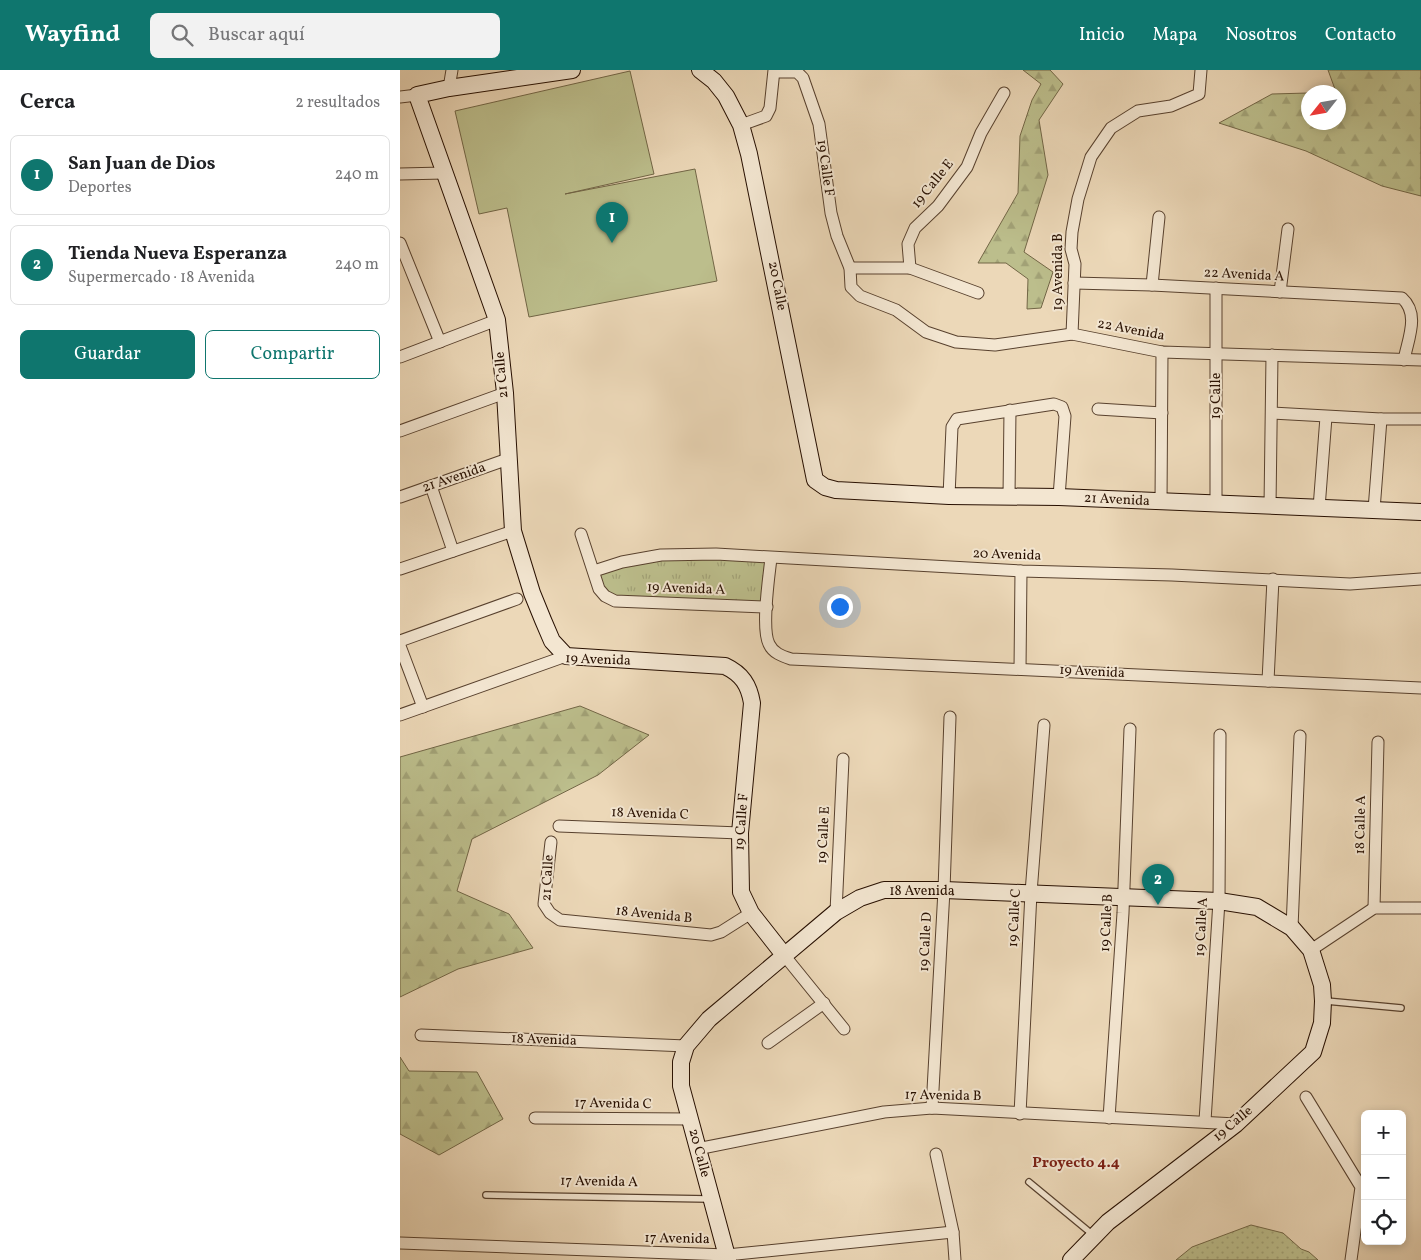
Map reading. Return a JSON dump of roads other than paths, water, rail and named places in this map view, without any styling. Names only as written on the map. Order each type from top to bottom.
[{"type":"street","points":[[449,88],[452,70]]},
{"type":"street","points":[[400,97],[572,70]]},
{"type":"street","name":"20 Calle","points":[[700,70],[714,81],[726,96],[740,126],[775,277],[815,480]]},
{"type":"street","points":[[740,126],[766,116],[770,108],[775,70]]},
{"type":"street","name":"19 Calle F","points":[[775,70],[779,72],[798,72],[803,78],[819,124],[830,212],[850,268],[850,287]]},
{"type":"street","name":"19 Avenida B","points":[[1072,334],[1075,264],[1071,249],[1072,232],[1078,199],[1091,157],[1111,128],[1138,111],[1171,106],[1198,94],[1201,70]]},
{"type":"street","name":"19 Calle E","points":[[910,268],[908,244],[915,228],[938,206],[967,167],[981,133],[1004,93]]},
{"type":"street","name":"21 Calle","points":[[417,95],[497,320],[514,530],[532,593],[543,620],[552,641],[566,656]]},
{"type":"street","points":[[400,174],[444,173]]},
{"type":"street","points":[[1152,284],[1159,217]]},
{"type":"street","points":[[1280,292],[1288,229]]},
{"type":"street","points":[[400,243],[440,342]]},
{"type":"street","points":[[850,268],[910,268],[978,293]]},
{"type":"street","name":"22 Avenida A","points":[[1074,283],[1152,284],[1402,298],[1410,305],[1412,315],[1404,360]]},
{"type":"street","name":"22 Avenida","points":[[850,287],[860,296],[896,310],[926,332],[956,342],[995,345],[1072,334],[1162,352],[1216,352],[1421,360]]},
{"type":"street","name":"19 Calle","points":[[1216,288],[1216,504]]},
{"type":"street","points":[[400,357],[497,320]]},
{"type":"street","points":[[1161,503],[1162,352]]},
{"type":"street","points":[[1270,506],[1272,355]]},
{"type":"street","points":[[401,429],[504,392]]},
{"type":"street","points":[[949,496],[952,426],[957,419],[1054,404],[1062,407],[1065,416],[1059,497]]},
{"type":"street","points":[[1098,409],[1162,413]]},
{"type":"street","points":[[1010,410],[1010,496]]},
{"type":"street","points":[[1272,413],[1381,420],[1421,419]]},
{"type":"street","points":[[1319,508],[1326,417]]},
{"type":"street","points":[[1374,510],[1381,420]]},
{"type":"street","name":"21 Avenida","points":[[400,497],[508,459]]},
{"type":"street","name":"21 Avenida","points":[[815,480],[825,487],[836,490],[949,496],[1059,497],[1161,503],[1421,512]]},
{"type":"street","points":[[431,486],[453,550]]},
{"type":"street","points":[[400,570],[514,530]]},
{"type":"street","points":[[581,534],[594,571]]},
{"type":"street","name":"20 Avenida","points":[[594,571],[622,562],[661,555],[716,554],[1021,571],[1273,579],[1350,584],[1421,579]]},
{"type":"street","points":[[767,607],[771,558]]},
{"type":"street","name":"19 Avenida A","points":[[594,571],[599,589],[605,596],[615,601],[767,607]]},
{"type":"street","points":[[1020,669],[1021,571]]},
{"type":"street","points":[[1268,681],[1273,579]]},
{"type":"street","points":[[400,641],[517,598]]},
{"type":"street","name":"19 Avenida","points":[[767,607],[768,643],[774,651],[790,659],[1421,688]]},
{"type":"street","points":[[400,646],[423,706]]},
{"type":"street","name":"19 Avenida","points":[[400,714],[566,656],[725,666],[743,677]]},
{"type":"street","name":"19 Calle F","points":[[743,677],[750,691],[752,703],[740,833],[741,892],[751,913],[784,955]]},
{"type":"street","name":"19 Calle D","points":[[932,1108],[944,890],[950,717]]},
{"type":"street","name":"19 Calle C","points":[[1020,1114],[1031,893],[1044,725]]},
{"type":"street","name":"19 Calle B","points":[[1109,1118],[1124,898],[1130,729]]},
{"type":"street","name":"19 Calle A","points":[[1205,1121],[1219,901],[1220,735]]},
{"type":"street","points":[[1292,928],[1300,736]]},
{"type":"street","name":"18 Calle A","points":[[1374,908],[1378,742]]},
{"type":"street","name":"19 Calle E","points":[[836,912],[843,759]]},
{"type":"street","name":"18 Avenida C","points":[[559,826],[740,833]]},
{"type":"street","name":"21 Calle","points":[[550,914],[544,904],[551,842]]},
{"type":"street","name":"18 Avenida","points":[[420,1035],[686,1046],[709,1020],[836,912],[860,898],[884,890],[944,890],[1219,901],[1258,907],[1292,928],[1311,950]]},
{"type":"street","points":[[1311,950],[1374,908],[1421,908]]},
{"type":"street","name":"18 Avenida B","points":[[550,914],[560,920],[710,935],[721,932],[751,913]]},
{"type":"street","name":"19 Calle","points":[[1071,1260],[1108,1222],[1236,1124],[1313,1052],[1322,1023],[1324,1001],[1322,985],[1311,950]]},
{"type":"street","points":[[784,955],[844,1029]]},
{"type":"street","points":[[768,1044],[824,1003]]},
{"type":"street","name":"20 Calle","points":[[686,1046],[681,1062],[681,1086],[728,1258]]},
{"type":"street","points":[[1306,1097],[1361,1187],[1351,1260]]},
{"type":"street","name":"17 Avenida B","points":[[697,1149],[884,1112],[932,1108],[1020,1114],[1205,1121]]},
{"type":"street","name":"17 Avenida C","points":[[535,1118],[690,1119]]},
{"type":"street","points":[[1205,1121],[1236,1124]]},
{"type":"street","points":[[936,1154],[953,1232],[955,1260]]},
{"type":"street","name":"17 Avenida","points":[[400,1243],[509,1254],[728,1258],[953,1232]]},
{"type":"lane","points":[[1324,1001],[1401,1008]]},
{"type":"lane","points":[[1029,1182],[1094,1236]]},
{"type":"lane","name":"17 Avenida A","points":[[486,1195],[711,1199]]},
{"type":"place","name":"San Juan de Dios","points":[[612,243]]},
{"type":"place","name":"Tienda Nueva Esperanza","points":[[1158,905]]},
{"type":"district","name":"Proyecto 4.4","points":[[1076,1163]]}]
